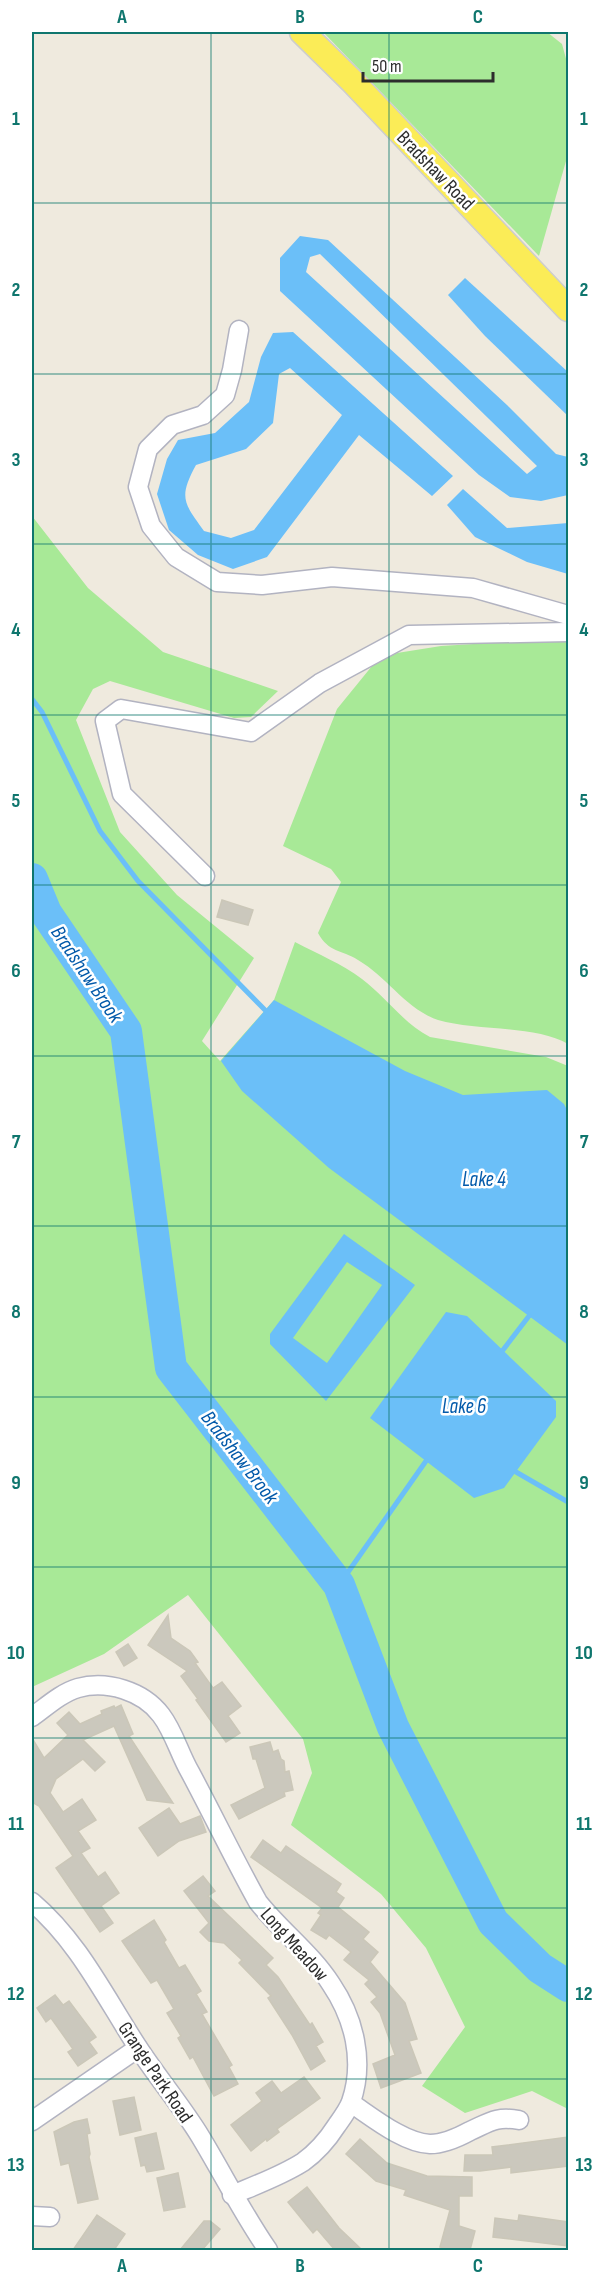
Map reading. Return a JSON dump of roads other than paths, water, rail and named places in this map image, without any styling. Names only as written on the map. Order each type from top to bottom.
[{"type":"main road","name":"Bradshaw Road","points":[[302,32],[352,81],[568,309]]},
{"type":"street","points":[[239,330],[225,395],[203,415],[172,425],[148,449],[138,487],[151,526],[176,558],[217,582],[262,585],[332,577],[473,588],[568,615]]},
{"type":"street","points":[[205,876],[122,794],[105,721],[121,709],[251,732],[320,683],[409,635],[568,632]]},
{"type":"street","name":"Long Meadow","points":[[32,1717],[62,1696],[78,1689],[96,1686],[115,1687],[141,1698],[160,1713],[171,1730],[184,1762],[258,1902],[272,1920],[313,1961],[330,1983],[350,2019],[357,2057],[356,2081],[351,2103],[320,2148],[303,2161],[232,2195]]},
{"type":"street","name":"Grange Park Road","points":[[32,1902],[67,1936],[138,2048],[201,2138],[232,2195],[268,2250]]},
{"type":"street","points":[[32,2121],[138,2048]]},
{"type":"street","points":[[351,2103],[403,2135],[416,2141],[432,2144],[468,2132],[497,2111],[519,2120]]},
{"type":"water","points":[[300,236],[328,240],[507,405],[556,454],[568,457],[568,495],[541,501],[510,497],[479,475],[280,291],[280,258]],"holes":[[[320,254],[537,466],[527,474],[306,272],[310,257]]]},
{"type":"water","points":[[465,278],[568,372],[568,416],[485,336],[448,295]]},
{"type":"water","points":[[293,332],[453,476],[432,496],[359,435],[267,557],[233,569],[198,555],[169,530],[157,494],[167,459],[178,440],[215,433],[249,402],[261,357],[273,333]],"holes":[[[290,368],[342,415],[254,530],[231,538],[204,531],[192,514],[186,500],[185,493],[190,476],[196,465],[246,449],[273,423],[279,374]]]},
{"type":"water","points":[[463,489],[507,528],[568,523],[568,574],[527,562],[475,537],[447,505]]},
{"type":"water","name":"Lake 4","points":[[274,1000],[405,1071],[463,1095],[547,1090],[564,1104],[568,1112],[568,1345],[329,1168],[242,1091],[221,1061]]},
{"type":"water","points":[[344,1234],[415,1285],[326,1401],[270,1344],[270,1334]],"holes":[[[347,1262],[382,1285],[327,1363],[293,1338]]]},
{"type":"water","name":"Lake 6","points":[[446,1312],[467,1316],[556,1401],[556,1417],[504,1488],[474,1498],[370,1418]]},
{"type":"waterway","points":[[32,699],[42,712],[100,831],[138,881],[265,1010]]},
{"type":"waterway","name":"Bradshaw Brook","points":[[32,879],[46,913],[126,1031],[171,1368],[339,1585],[393,1727],[493,1922],[540,1968],[568,1986]]},
{"type":"waterway","points":[[503,1350],[529,1316]]},
{"type":"waterway","points":[[339,1585],[426,1461]]},
{"type":"waterway","points":[[516,1472],[568,1502]]}]
